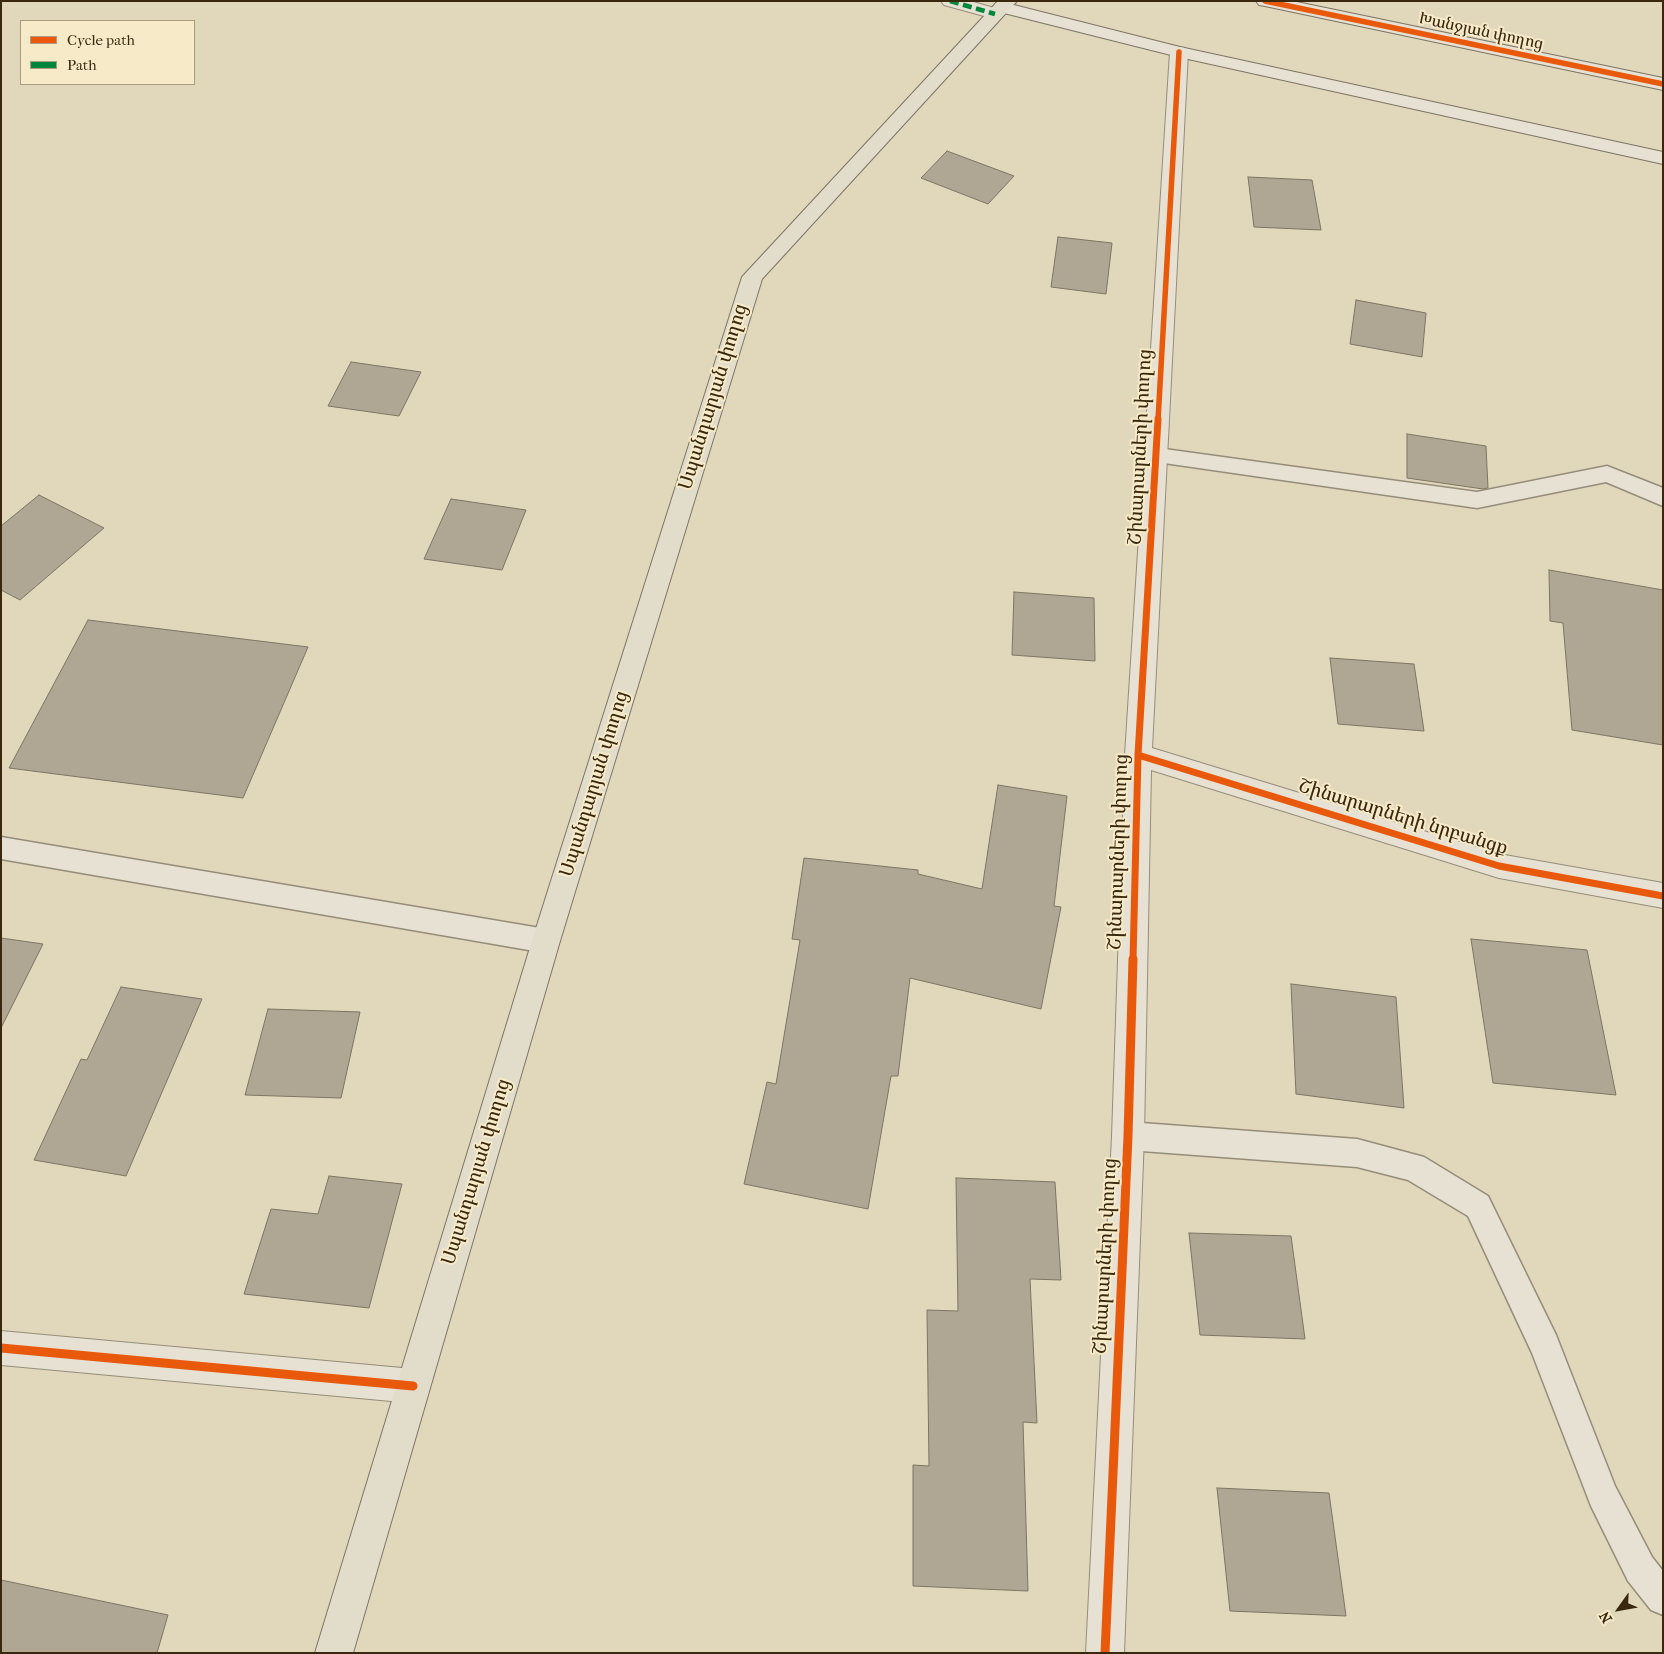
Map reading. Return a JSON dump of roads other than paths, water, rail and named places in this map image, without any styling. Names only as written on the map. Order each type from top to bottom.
[{"type":"main road","name":"Սպանդարյան փողոց","points":[[334,1653],[546,940],[752,277],[1002,8]]},
{"type":"street","points":[[950,1],[1002,8],[1179,52],[1663,158]]},
{"type":"street","name":"Խանջյան փողոց","points":[[1265,1],[1663,84]]},
{"type":"street","name":"Շինարարների փողոց","points":[[1104,1653],[1128,1136],[1138,755],[1157,456],[1179,52]]},
{"type":"street","name":"Շինարարների նրբանցք","points":[[1138,755],[1499,866],[1663,896]]},
{"type":"street","points":[[1,1348],[413,1386]]},
{"type":"lane","points":[[1157,456],[1477,500],[1607,474],[1660,495],[1663,498]]},
{"type":"lane","points":[[1,848],[546,940]]},
{"type":"lane","points":[[1128,1136],[1357,1153],[1414,1167],[1478,1206],[1545,1346],[1602,1495],[1640,1569],[1663,1598]]}]
